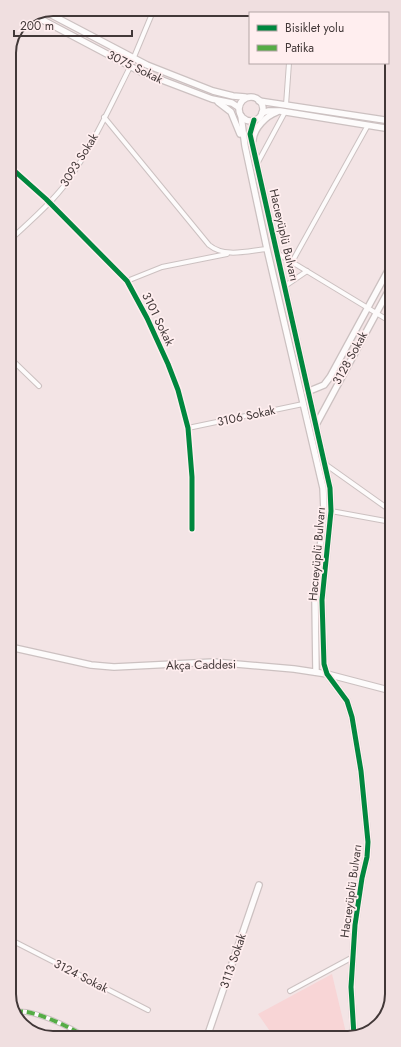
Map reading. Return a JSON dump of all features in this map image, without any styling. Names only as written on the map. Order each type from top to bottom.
[{"type":"street","name":"3075 Sokak","points":[[54,16],[147,65],[213,91],[233,96],[246,97]]},
{"type":"street","points":[[134,57],[151,16]]},
{"type":"street","name":"3075 Sokak","points":[[40,19],[130,67],[164,82],[212,99],[232,103],[238,107]]},
{"type":"street","points":[[286,105],[289,64]]},
{"type":"street","name":"3093 Sokak","points":[[16,234],[49,203],[67,183],[104,118],[130,67]]},
{"type":"street","points":[[385,120],[286,105],[259,100],[253,97],[246,97],[238,107],[241,116],[246,120],[254,120],[262,113],[269,111],[385,128]]},
{"type":"street","points":[[212,99],[226,107],[233,115],[244,146]]},
{"type":"street","points":[[259,100],[262,106],[262,113]]},
{"type":"street","points":[[253,147],[253,138],[256,129],[271,115],[282,112]]},
{"type":"street","points":[[257,164],[282,112]]},
{"type":"street","name":"Hacıeyüplü Bulvarı","points":[[241,116],[244,146],[324,496],[315,599],[316,672]]},
{"type":"street","points":[[104,118],[202,240],[215,250],[229,254]]},
{"type":"street","name":"Hacıeyüplü Bulvarı","points":[[254,120],[250,132],[253,147],[330,488],[331,511],[322,600],[323,655],[327,674],[342,692],[352,717],[361,771],[367,828],[367,857],[359,897],[353,957],[351,1013],[353,1031]]},
{"type":"street","points":[[292,262],[368,125]]},
{"type":"street","name":"3101 Sokak","points":[[16,172],[49,203],[127,281],[147,318],[178,390],[188,428],[192,477],[192,529]]},
{"type":"street","points":[[127,281],[162,267],[229,254],[267,249],[277,253],[385,318]]},
{"type":"street","points":[[285,286],[306,271]]},
{"type":"street","name":"3128 Sokak","points":[[301,394],[327,382],[385,277]]},
{"type":"street","name":"3128 Sokak","points":[[316,424],[385,297]]},
{"type":"street","points":[[16,364],[39,386]]},
{"type":"street","name":"3106 Sokak","points":[[188,428],[303,404]]},
{"type":"street","points":[[308,426],[316,424]]},
{"type":"street","points":[[325,464],[385,507]]},
{"type":"street","points":[[331,511],[385,521]]},
{"type":"street","points":[[315,599],[322,600]]},
{"type":"street","name":"Akça Caddesi","points":[[16,647],[91,665],[114,667],[214,662],[268,666],[327,674],[385,689]]},
{"type":"street","name":"3113 Sokak","points":[[209,1031],[259,885]]},
{"type":"street","name":"3124 Sokak","points":[[16,943],[148,1010]]},
{"type":"street","points":[[290,991],[353,957]]},
{"type":"street","points":[[20,1011],[24,1010],[76,1031]]},
{"type":"shaded area","points":[[332,974],[346,1031],[270,1031],[258,1014]]},
{"type":"marked path","points":[[21,1012],[41,1016],[75,1031]]},
{"type":"cycle path","points":[[254,120],[250,134],[330,488],[331,511],[322,600],[324,664],[327,674],[347,701],[352,717],[361,771],[368,842],[367,857],[362,878],[355,925],[351,987],[354,1031]]},
{"type":"cycle path","points":[[16,172],[46,199],[127,281],[147,318],[178,390],[188,428],[192,477],[192,529]]}]
